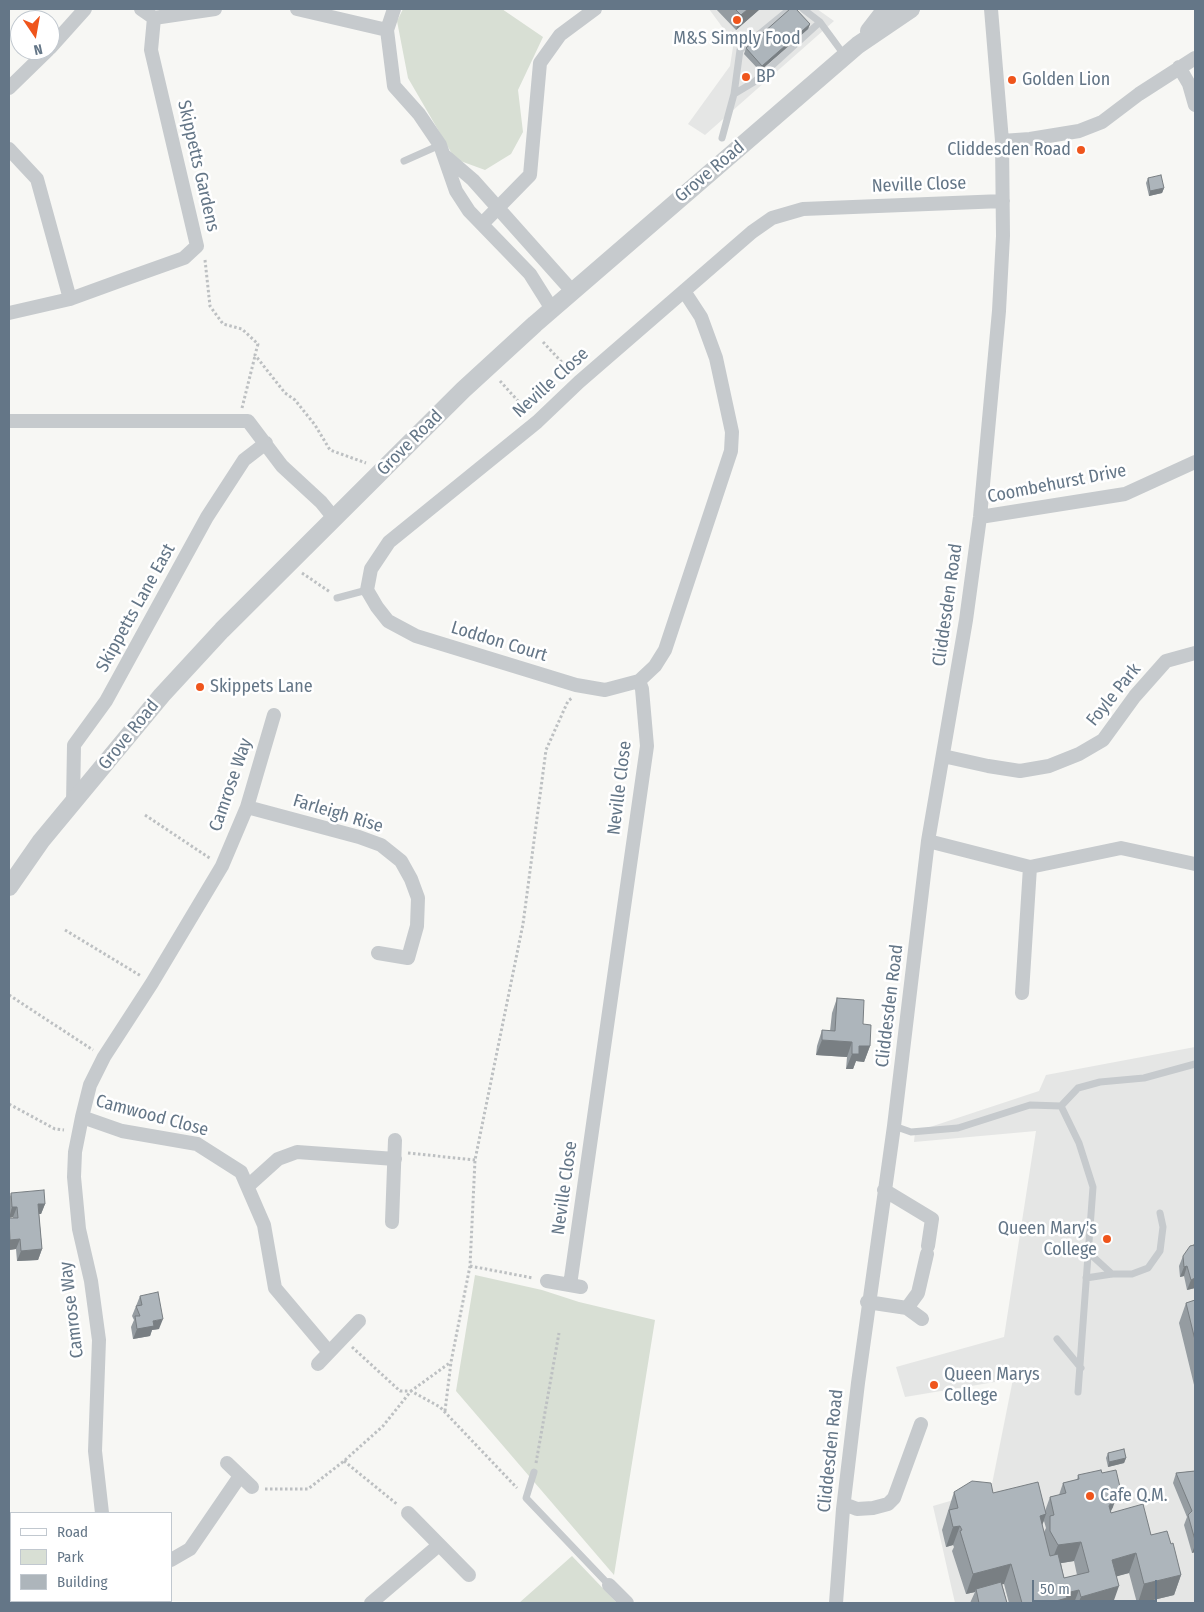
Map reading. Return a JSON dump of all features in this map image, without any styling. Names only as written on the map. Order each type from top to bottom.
[{"type":"street","points":[[60,37],[85,9]]},
{"type":"street","points":[[140,9],[154,18],[215,9]]},
{"type":"street","points":[[297,9],[388,30]]},
{"type":"street","points":[[394,9],[388,30],[394,86],[419,114],[442,150],[473,180],[572,292]]},
{"type":"street","points":[[482,224],[530,175],[540,63],[560,35],[594,9]]},
{"type":"street","name":"Grove Road","points":[[851,51],[886,9]]},
{"type":"street","name":"Grove Road","points":[[9,887],[42,841],[182,673],[227,624],[464,390],[552,309],[851,51],[911,9]]},
{"type":"street","name":"Cliddesden Road","points":[[836,1603],[844,1504],[868,1302],[894,1126],[928,841],[966,620],[980,517],[1000,311],[1004,201],[1002,140],[991,15],[984,9]]},
{"type":"street","name":"Skippetts Gardens","points":[[9,313],[70,299],[184,258],[197,246],[151,50],[154,18]]},
{"type":"street","points":[[1002,140],[1030,139],[1079,131],[1102,122],[1179,67],[1195,58]]},
{"type":"street","points":[[9,88],[38,60]]},
{"type":"street","points":[[1179,67],[1188,80],[1195,105]]},
{"type":"street","points":[[9,148],[37,179],[70,299]]},
{"type":"street","points":[[442,150],[456,191],[469,211],[530,274],[552,309]]},
{"type":"street","name":"Neville Close","points":[[368,590],[371,568],[389,542],[537,422],[579,382],[772,218],[797,210],[1004,201]]},
{"type":"street","points":[[639,681],[655,666],[665,650],[731,451],[732,432],[723,383],[716,358],[701,317],[684,291]]},
{"type":"street","points":[[9,422],[248,421],[282,466],[321,502],[334,518]]},
{"type":"street","name":"Skippetts Lane East","points":[[73,804],[74,745],[106,701],[208,517],[244,460],[266,443]]},
{"type":"street","name":"Coombehurst Drive","points":[[980,517],[1125,494],[1195,462]]},
{"type":"street","name":"Loddon Court","points":[[368,590],[377,607],[388,621],[416,636],[576,684],[605,690],[639,681]]},
{"type":"street","name":"Foyle Park","points":[[944,756],[1020,771],[1049,766],[1079,754],[1103,740],[1134,696],[1166,661],[1195,653]]},
{"type":"street","name":"Neville Close","points":[[546,1281],[575,1286],[647,746],[642,689],[639,681]]},
{"type":"street","name":"Camrose Way","points":[[102,1512],[95,1451],[99,1340],[91,1281],[78,1229],[74,1177],[75,1152],[82,1117],[90,1086],[104,1057],[152,983],[222,866],[247,807],[274,715]]},
{"type":"street","name":"Farleigh Rise","points":[[247,807],[359,837],[380,845],[401,861],[411,879],[418,898],[417,926],[408,958],[378,952]]},
{"type":"street","points":[[928,841],[1030,867],[1121,848],[1195,864]]},
{"type":"street","points":[[1022,992],[1030,867]]},
{"type":"street","name":"Camwood Close","points":[[82,1117],[122,1131],[197,1144],[241,1172],[264,1225],[275,1288],[329,1352]]},
{"type":"street","points":[[248,1186],[278,1159],[297,1152],[395,1150],[392,1222]]},
{"type":"street","points":[[884,1190],[932,1219],[918,1293],[906,1308]]},
{"type":"street","points":[[868,1302],[906,1308],[922,1319]]},
{"type":"street","points":[[318,1364],[359,1321]]},
{"type":"street","points":[[844,1504],[857,1509],[888,1504],[894,1498],[921,1424]]},
{"type":"street","points":[[227,1463],[252,1487]]},
{"type":"street","points":[[172,1559],[190,1550],[240,1476]]},
{"type":"street","points":[[408,1513],[470,1575]]},
{"type":"street","points":[[371,1603],[439,1545]]},
{"type":"street","points":[[609,1585],[627,1603]]},
{"type":"lane","points":[[722,138],[734,94],[740,50],[790,9]]},
{"type":"lane","points":[[807,10],[851,51]]},
{"type":"lane","points":[[734,94],[754,82],[820,22]]},
{"type":"lane","points":[[404,161],[442,150]]},
{"type":"lane","points":[[337,598],[368,590]]},
{"type":"lane","points":[[894,1126],[912,1132],[958,1128],[1030,1105],[1061,1106],[1078,1088],[1100,1082],[1144,1078],[1195,1064]]},
{"type":"lane","points":[[1061,1106],[1079,1143],[1093,1187],[1078,1392]]},
{"type":"lane","points":[[1086,1278],[1112,1274],[1132,1274],[1148,1268],[1160,1250],[1162,1227],[1160,1212]]},
{"type":"lane","points":[[1088,1253],[1112,1274]]},
{"type":"lane","points":[[1057,1339],[1081,1368]]},
{"type":"lane","points":[[534,1472],[526,1498],[609,1585]]},
{"type":"path","points":[[204,256],[210,306],[223,324],[242,330],[258,344],[238,420]]},
{"type":"path","points":[[544,342],[562,361]]},
{"type":"path","points":[[255,355],[285,393],[296,400],[315,425],[330,450],[366,463]]},
{"type":"path","points":[[500,381],[519,401]]},
{"type":"path","points":[[302,572],[337,598]]},
{"type":"path","points":[[445,1411],[451,1362],[470,1266],[475,1160],[523,924],[546,750],[568,701],[572,698]]},
{"type":"path","name":"Camrose Way","points":[[145,815],[222,866]]},
{"type":"path","points":[[65,930],[152,983]]},
{"type":"path","points":[[9,995],[104,1057]]},
{"type":"path","points":[[9,1104],[55,1128],[79,1133]]},
{"type":"path","points":[[395,1150],[475,1160]]},
{"type":"path","points":[[470,1266],[546,1281]]},
{"type":"path","points":[[534,1472],[559,1333]]},
{"type":"path","points":[[343,1338],[400,1391],[411,1391],[445,1411],[526,1498]]},
{"type":"path","points":[[252,1487],[281,1490],[308,1489],[344,1461],[383,1426],[411,1391],[451,1362]]},
{"type":"path","points":[[344,1461],[408,1513]]},
{"type":"shaded area","name":"BP","points":[[709,9],[817,9],[834,21],[705,135],[688,124],[730,66],[733,47],[731,39]]},
{"type":"shaded area","name":"Queen Mary's College","points":[[1195,1047],[1195,1603],[955,1603],[933,1506],[991,1489],[1013,1379],[905,1397],[896,1367],[1004,1337],[1036,1131],[914,1142],[915,1132],[1039,1091],[1046,1075]]},
{"type":"green space","points":[[403,9],[502,9],[543,37],[518,90],[523,132],[511,154],[485,170],[455,159],[408,78],[397,21]]},
{"type":"green space","points":[[475,1275],[542,1290],[579,1302],[655,1320],[614,1575],[456,1391]]},
{"type":"green space","points":[[572,1556],[617,1603],[519,1603]]},
{"type":"building","points":[[735,9],[748,9],[741,15]]},
{"type":"building","points":[[790,9],[796,9],[810,24],[762,66],[746,48]]},
{"type":"building","points":[[1161,175],[1164,188],[1150,191],[1148,178]]},
{"type":"building","points":[[837,998],[864,1000],[863,1024],[871,1025],[870,1046],[859,1046],[859,1054],[852,1054],[852,1042],[822,1040],[822,1030],[835,1031]]},
{"type":"building","points":[[44,1190],[45,1204],[38,1204],[42,1249],[21,1251],[20,1239],[10,1240],[9,1218],[18,1218],[17,1207],[12,1207],[11,1193]]},
{"type":"building","points":[[1194,1245],[1195,1278],[1191,1280],[1187,1266],[1184,1267],[1183,1256],[1190,1246]]},
{"type":"building","points":[[158,1292],[163,1319],[153,1321],[154,1326],[137,1329],[135,1316],[140,1316],[136,1306],[142,1305],[140,1296]]},
{"type":"building","points":[[1195,1300],[1195,1340],[1186,1303]]},
{"type":"building","points":[[1124,1449],[1126,1458],[1109,1462],[1108,1453]]},
{"type":"building","points":[[1101,1470],[1102,1473],[1116,1470],[1120,1487],[1109,1506],[1111,1513],[1143,1504],[1151,1535],[1167,1531],[1171,1544],[1173,1543],[1181,1575],[1144,1584],[1136,1553],[1112,1560],[1119,1586],[1081,1597],[1079,1590],[1066,1593],[1067,1598],[1048,1603],[1022,1603],[1011,1564],[973,1574],[960,1531],[962,1530],[960,1526],[953,1527],[949,1510],[958,1508],[954,1492],[972,1481],[991,1483],[993,1493],[1038,1482],[1046,1514],[1040,1516],[1050,1556],[1058,1554],[1064,1578],[1089,1572],[1081,1542],[1058,1545],[1050,1531],[1050,1516],[1054,1515],[1050,1497],[1066,1493],[1063,1483],[1079,1479],[1078,1475]]},
{"type":"building","points":[[1195,1471],[1195,1540],[1188,1515],[1192,1511],[1176,1473]]},
{"type":"building","points":[[1001,1582],[1007,1603],[979,1603],[976,1589]]},
{"type":"place","name":"M&S Simply Food","points":[[737,20]]},
{"type":"place","name":"BP","points":[[746,77]]},
{"type":"place","name":"Golden Lion","points":[[1012,80]]},
{"type":"place","name":"Cliddesden Road","points":[[1081,150]]},
{"type":"place","name":"Skippets Lane","points":[[200,687]]},
{"type":"place","name":"Queen Mary's College","points":[[1107,1239]]},
{"type":"place","name":"Queen Marys College","points":[[934,1385]]},
{"type":"place","name":"Cafe Q.M.","points":[[1090,1496]]}]
